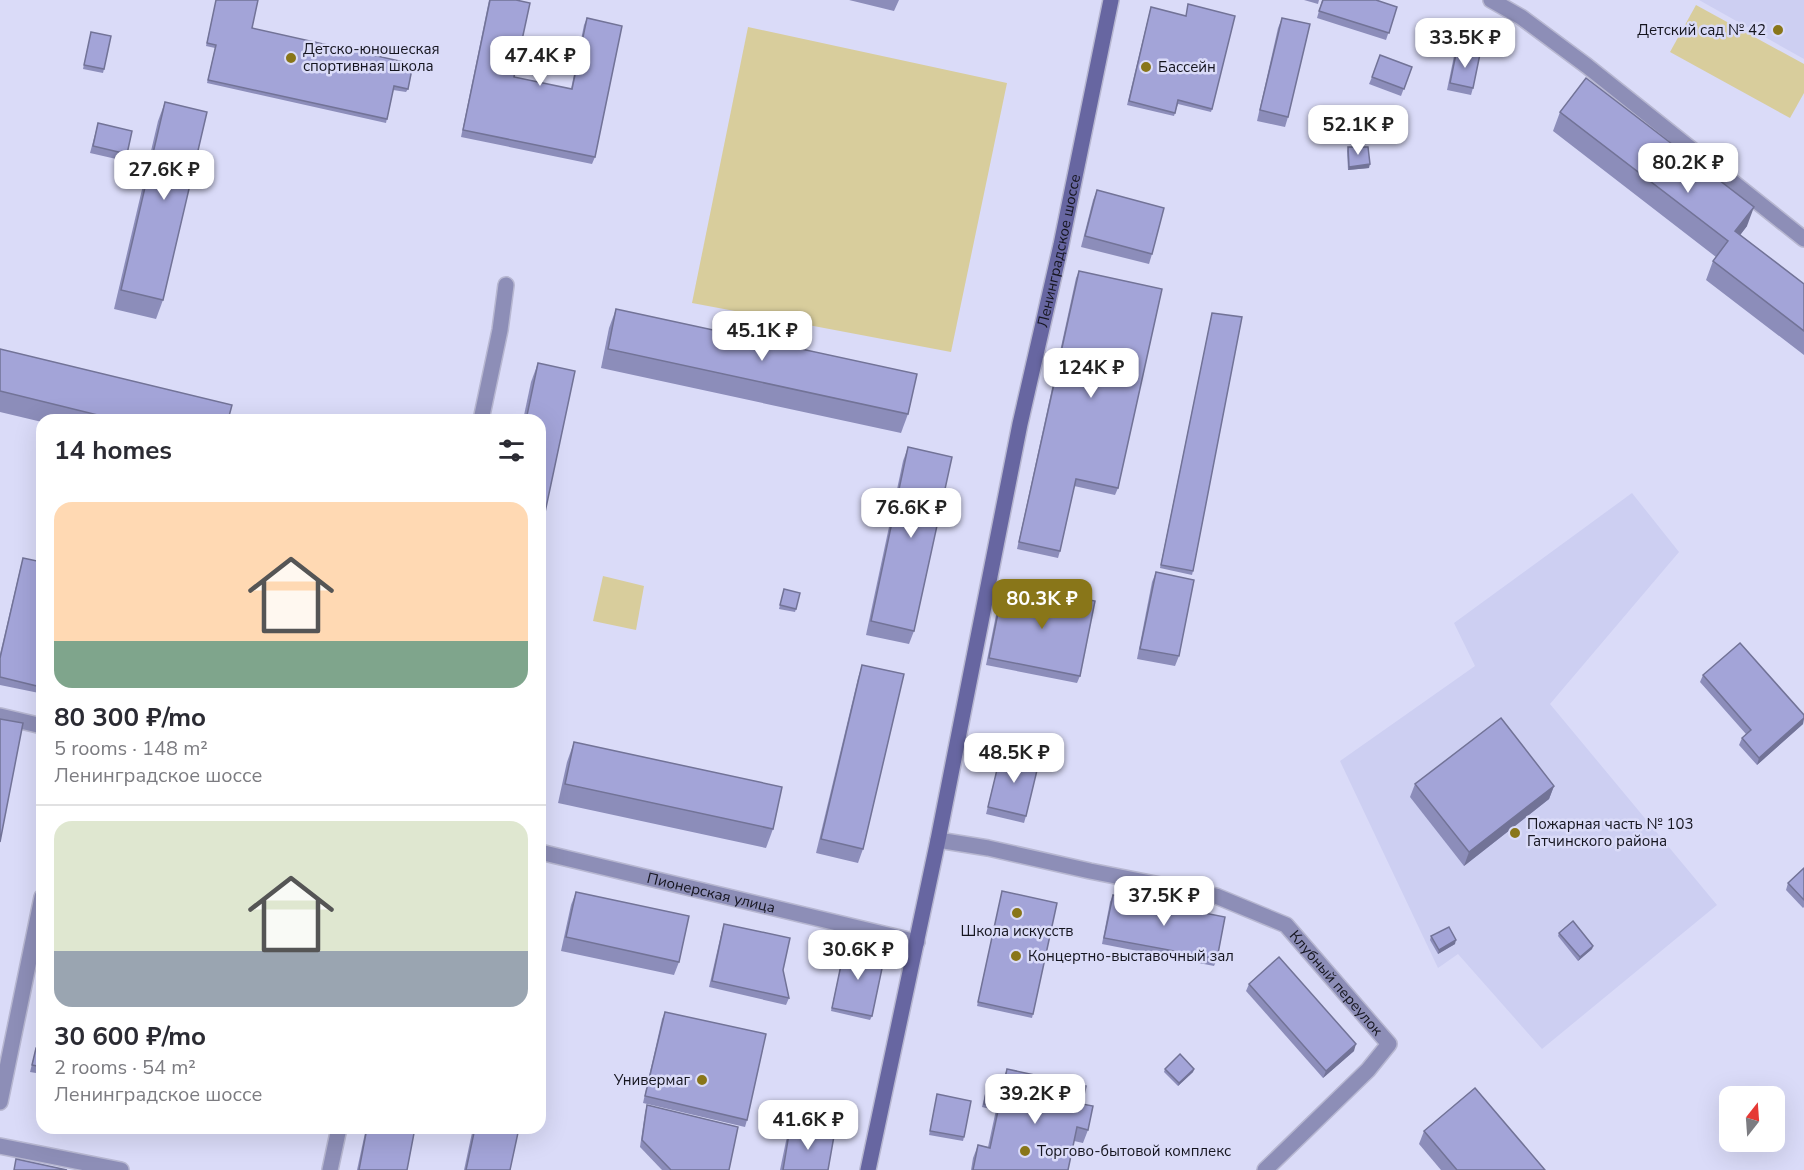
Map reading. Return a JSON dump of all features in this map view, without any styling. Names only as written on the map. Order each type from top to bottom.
[{"type":"main road","name":"Ленинградское шоссе","points":[[868,1170],[938,840],[1018,435],[1061,245],[1111,0]]},
{"type":"street","points":[[1491,0],[1521,17],[1587,66],[1804,239]]},
{"type":"street","points":[[482,414],[500,330],[506,285]]},
{"type":"street","points":[[0,716],[36,725]]},
{"type":"street","name":"Клубный переулок","points":[[938,840],[988,848],[1216,897],[1286,925],[1389,1044],[1368,1070],[1265,1170]]},
{"type":"street","name":"Пионерская улица","points":[[546,853],[917,942]]},
{"type":"street","points":[[0,1102],[36,926]]},
{"type":"street","points":[[330,1170],[338,1134]]},
{"type":"street","points":[[0,1146],[121,1170]]},
{"type":"shaded area","name":"Детский сад № 42","points":[[1699,0],[1804,0],[1804,59]]},
{"type":"shaded area","points":[[1696,5],[1804,64],[1804,93],[1790,118],[1670,52]]},
{"type":"shaded area","points":[[748,27],[1007,83],[951,352],[692,303]]},
{"type":"shaded area","name":"Пожарная часть № 103 Гатчинского района","points":[[1632,493],[1679,552],[1550,704],[1717,905],[1542,1049],[1458,954],[1438,968],[1340,761],[1475,666],[1454,623]]},
{"type":"shaded area","points":[[603,576],[644,586],[636,630],[593,621]]},
{"type":"building","name":"Детско-юношеская спортивная школа","points":[[216,0],[258,0],[252,28],[413,64],[408,89],[394,86],[387,119],[208,80],[216,45],[207,43]]},
{"type":"building","points":[[490,0],[516,0],[530,3],[514,77],[572,89],[587,18],[622,26],[595,157],[463,130]]},
{"type":"building","points":[[1323,0],[1376,0],[1397,7],[1389,33],[1319,11]]},
{"type":"building","points":[[1188,4],[1235,16],[1212,109],[1178,100],[1175,113],[1129,101],[1151,7],[1186,16]]},
{"type":"building","points":[[1282,18],[1310,24],[1288,117],[1260,110]]},
{"type":"building","points":[[91,32],[111,36],[104,69],[84,65]]},
{"type":"building","points":[[1457,49],[1480,54],[1473,88],[1450,83]]},
{"type":"building","points":[[1380,55],[1412,67],[1404,89],[1372,77]]},
{"type":"building","points":[[1586,78],[1754,207],[1735,231],[1804,284],[1804,331],[1713,261],[1728,241],[1560,112]]},
{"type":"building","points":[[165,102],[207,112],[163,300],[121,290]]},
{"type":"building","points":[[98,123],[132,131],[127,154],[93,146]]},
{"type":"building","points":[[1348,147],[1368,147],[1370,164],[1349,167]]},
{"type":"building","points":[[1097,190],[1164,208],[1152,254],[1085,236]]},
{"type":"building","points":[[1079,271],[1162,289],[1118,488],[1076,479],[1060,551],[1019,542]]},
{"type":"building","points":[[616,309],[917,374],[908,414],[608,349]]},
{"type":"building","points":[[1212,313],[1242,317],[1193,571],[1161,565]]},
{"type":"building","points":[[0,349],[232,405],[230,414],[94,414],[0,391]]},
{"type":"building","points":[[538,363],[575,371],[546,508],[546,414],[527,414]]},
{"type":"building","points":[[908,447],[952,457],[914,631],[871,621]]},
{"type":"building","points":[[23,558],[36,561],[36,686],[0,677],[0,658]]},
{"type":"building","points":[[1156,572],[1194,580],[1179,656],[1140,649]]},
{"type":"building","points":[[1004,583],[1095,601],[1080,676],[989,658]]},
{"type":"building","points":[[784,589],[800,593],[796,609],[780,605]]},
{"type":"building","points":[[1740,643],[1804,715],[1804,718],[1759,758],[1742,738],[1751,730],[1703,675]]},
{"type":"building","points":[[862,665],[904,674],[863,849],[821,839]]},
{"type":"building","points":[[1501,718],[1554,786],[1469,852],[1415,784]]},
{"type":"building","points":[[0,719],[23,723],[0,842]]},
{"type":"building","points":[[574,742],[782,787],[773,829],[565,784]]},
{"type":"building","points":[[1001,753],[1039,762],[1026,816],[988,807]]},
{"type":"building","points":[[1804,868],[1804,900],[1788,883]]},
{"type":"building","name":"Концертно-выставочный зал","points":[[1002,891],[1057,903],[1033,1014],[978,1002]]},
{"type":"building","points":[[576,892],[689,916],[679,962],[566,937]]},
{"type":"building","points":[[1113,895],[1225,917],[1217,959],[1104,938]]},
{"type":"building","points":[[1573,921],[1593,946],[1580,957],[1559,933]]},
{"type":"building","points":[[724,924],[790,938],[783,970],[789,998],[712,981]]},
{"type":"building","points":[[1449,927],[1456,940],[1439,950],[1431,936]]},
{"type":"building","points":[[845,946],[885,954],[872,1016],[832,1008]]},
{"type":"building","points":[[1279,957],[1356,1044],[1326,1071],[1249,984]]},
{"type":"building","name":"Универмаг","points":[[665,1012],[766,1034],[747,1120],[645,1096]]},
{"type":"building","points":[[36,1048],[36,1066],[32,1065]]},
{"type":"building","points":[[1180,1054],[1194,1069],[1179,1083],[1165,1069]]},
{"type":"building","points":[[1007,1069],[1086,1086],[1082,1104],[1093,1106],[1088,1130],[1077,1127],[1068,1170],[973,1170],[978,1145],[990,1148]]},
{"type":"building","points":[[987,1086],[995,1087],[992,1105],[984,1104]]},
{"type":"building","points":[[1475,1088],[1545,1170],[1457,1170],[1424,1131]]},
{"type":"building","points":[[937,1094],[971,1101],[964,1137],[930,1131]]},
{"type":"building","points":[[647,1105],[738,1127],[729,1170],[671,1170],[642,1140]]},
{"type":"building","points":[[790,1128],[834,1136],[828,1170],[783,1170]]},
{"type":"building","points":[[366,1134],[414,1134],[407,1170],[359,1170]]},
{"type":"building","points":[[474,1134],[518,1134],[510,1170],[466,1170]]},
{"type":"building","points":[[16,1159],[67,1170],[14,1170]]},
{"type":"place","name":"Детский сад № 42","points":[[1778,30]]},
{"type":"place","name":"Детско-юношеская спортивная школа","points":[[291,58]]},
{"type":"place","name":"Бассейн","points":[[1146,67]]},
{"type":"place","name":"Пожарная часть № 103 Гатчинского района","points":[[1515,833]]},
{"type":"place","name":"Школа искусств","points":[[1017,913]]},
{"type":"place","name":"Концертно-выставочный зал","points":[[1016,956]]},
{"type":"place","name":"Универмаг","points":[[702,1080]]},
{"type":"place","name":"Торгово-бытовой комплекс","points":[[1025,1151]]}]
